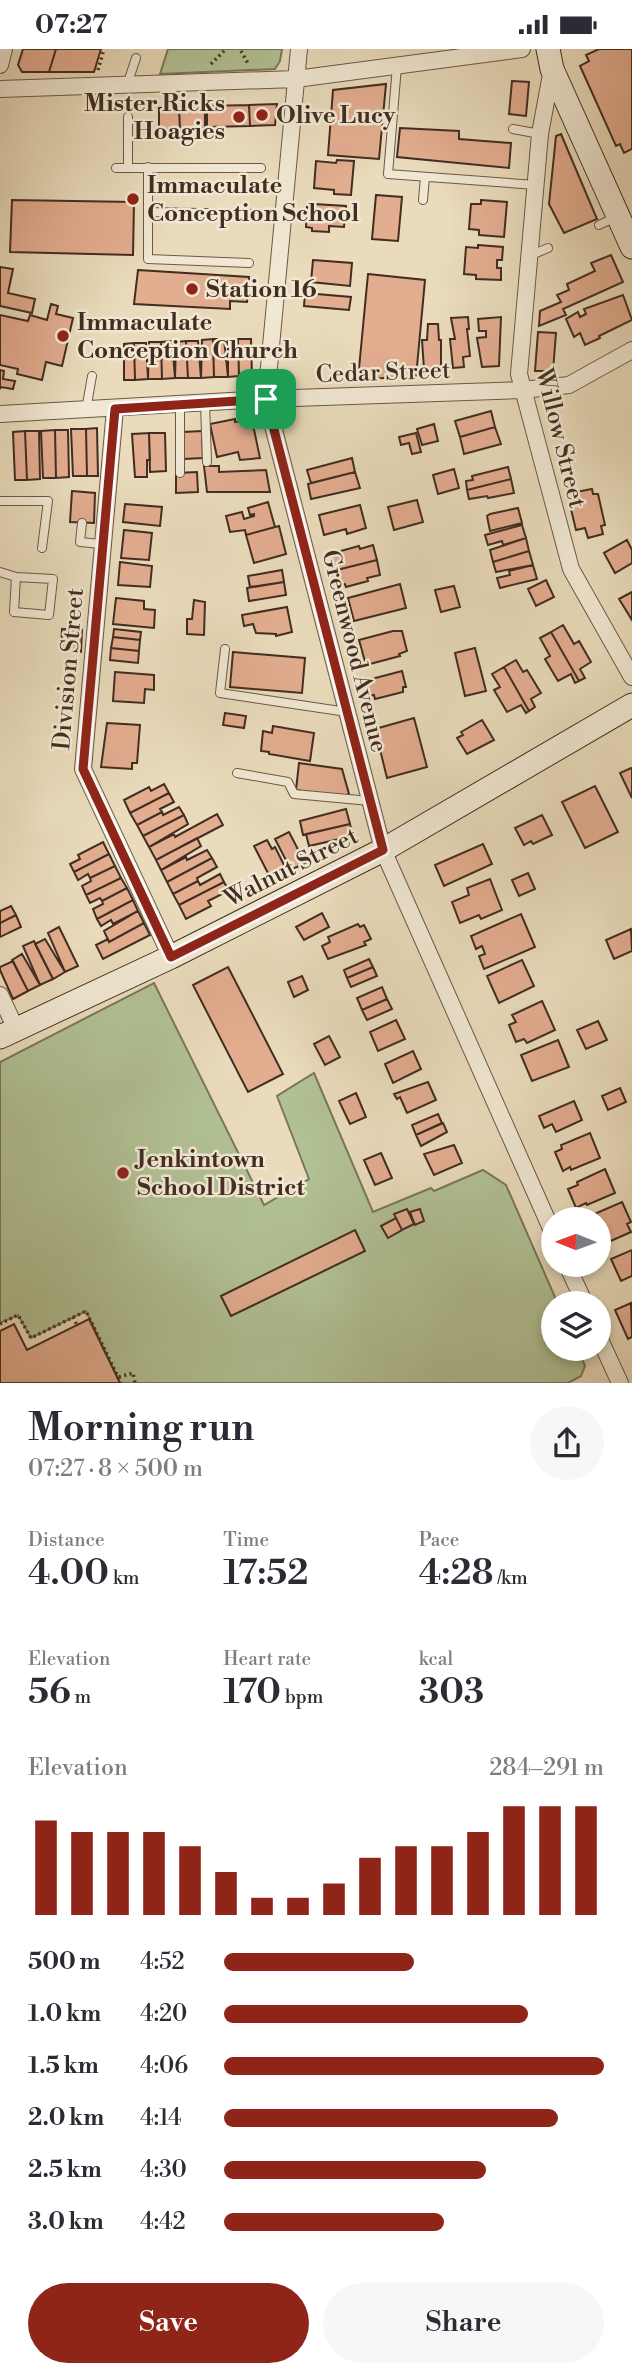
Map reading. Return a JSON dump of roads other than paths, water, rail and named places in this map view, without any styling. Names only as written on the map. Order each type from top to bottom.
[{"type":"street","points":[[0,65],[4,49]]},
{"type":"street","name":"Greenwood Avenue","points":[[299,49],[266,399],[383,850],[541,1207]]},
{"type":"street","points":[[0,89],[296,79],[406,59],[522,49]]},
{"type":"street","points":[[550,59],[609,220],[632,247]]},
{"type":"street","name":"Willow Street","points":[[550,59],[540,134],[519,374],[571,569],[632,677]]},
{"type":"street","name":"Cedar Street","points":[[0,414],[266,399],[522,390],[569,385],[632,350]]},
{"type":"street","name":"Division Street","points":[[115,409],[83,769],[171,957]]},
{"type":"street","name":"Walnut Street","points":[[8,1033],[171,957],[383,850],[632,705]]},
{"type":"street","points":[[0,995],[8,1033]]},
{"type":"street","points":[[610,1361],[620,1383],[632,1375]]},
{"type":"lane","points":[[127,86],[136,58]]},
{"type":"lane","points":[[406,59],[388,173],[536,185]]},
{"type":"lane","points":[[128,117],[128,167]]},
{"type":"lane","points":[[513,129],[540,134]]},
{"type":"lane","points":[[148,167],[148,259],[249,263]]},
{"type":"lane","points":[[116,168],[261,168]]},
{"type":"lane","points":[[423,200],[425,177]]},
{"type":"lane","points":[[148,212],[254,214]]},
{"type":"lane","points":[[529,257],[548,248]]},
{"type":"lane","points":[[86,410],[92,376]]},
{"type":"lane","points":[[205,403],[207,462]]},
{"type":"lane","points":[[180,405],[180,473]]},
{"type":"lane","points":[[0,501],[48,501],[42,548]]},
{"type":"lane","points":[[82,523],[80,542],[102,544]]},
{"type":"lane","points":[[0,572],[16,577],[53,579],[49,615],[14,612],[16,577]]},
{"type":"lane","points":[[225,649],[220,693],[347,712]]},
{"type":"lane","points":[[237,773],[288,782],[294,794],[370,801]]},
{"type":"place","name":"Olive Lucy","points":[[262,115]]},
{"type":"place","name":"Mister Ricks Hoagies","points":[[239,117]]},
{"type":"place","name":"Immaculate Conception School","points":[[133,199]]},
{"type":"place","name":"Station 16","points":[[192,289]]},
{"type":"place","name":"Immaculate Conception Church","points":[[63,336]]},
{"type":"place","name":"Jenkintown School District","points":[[123,1173]]}]
